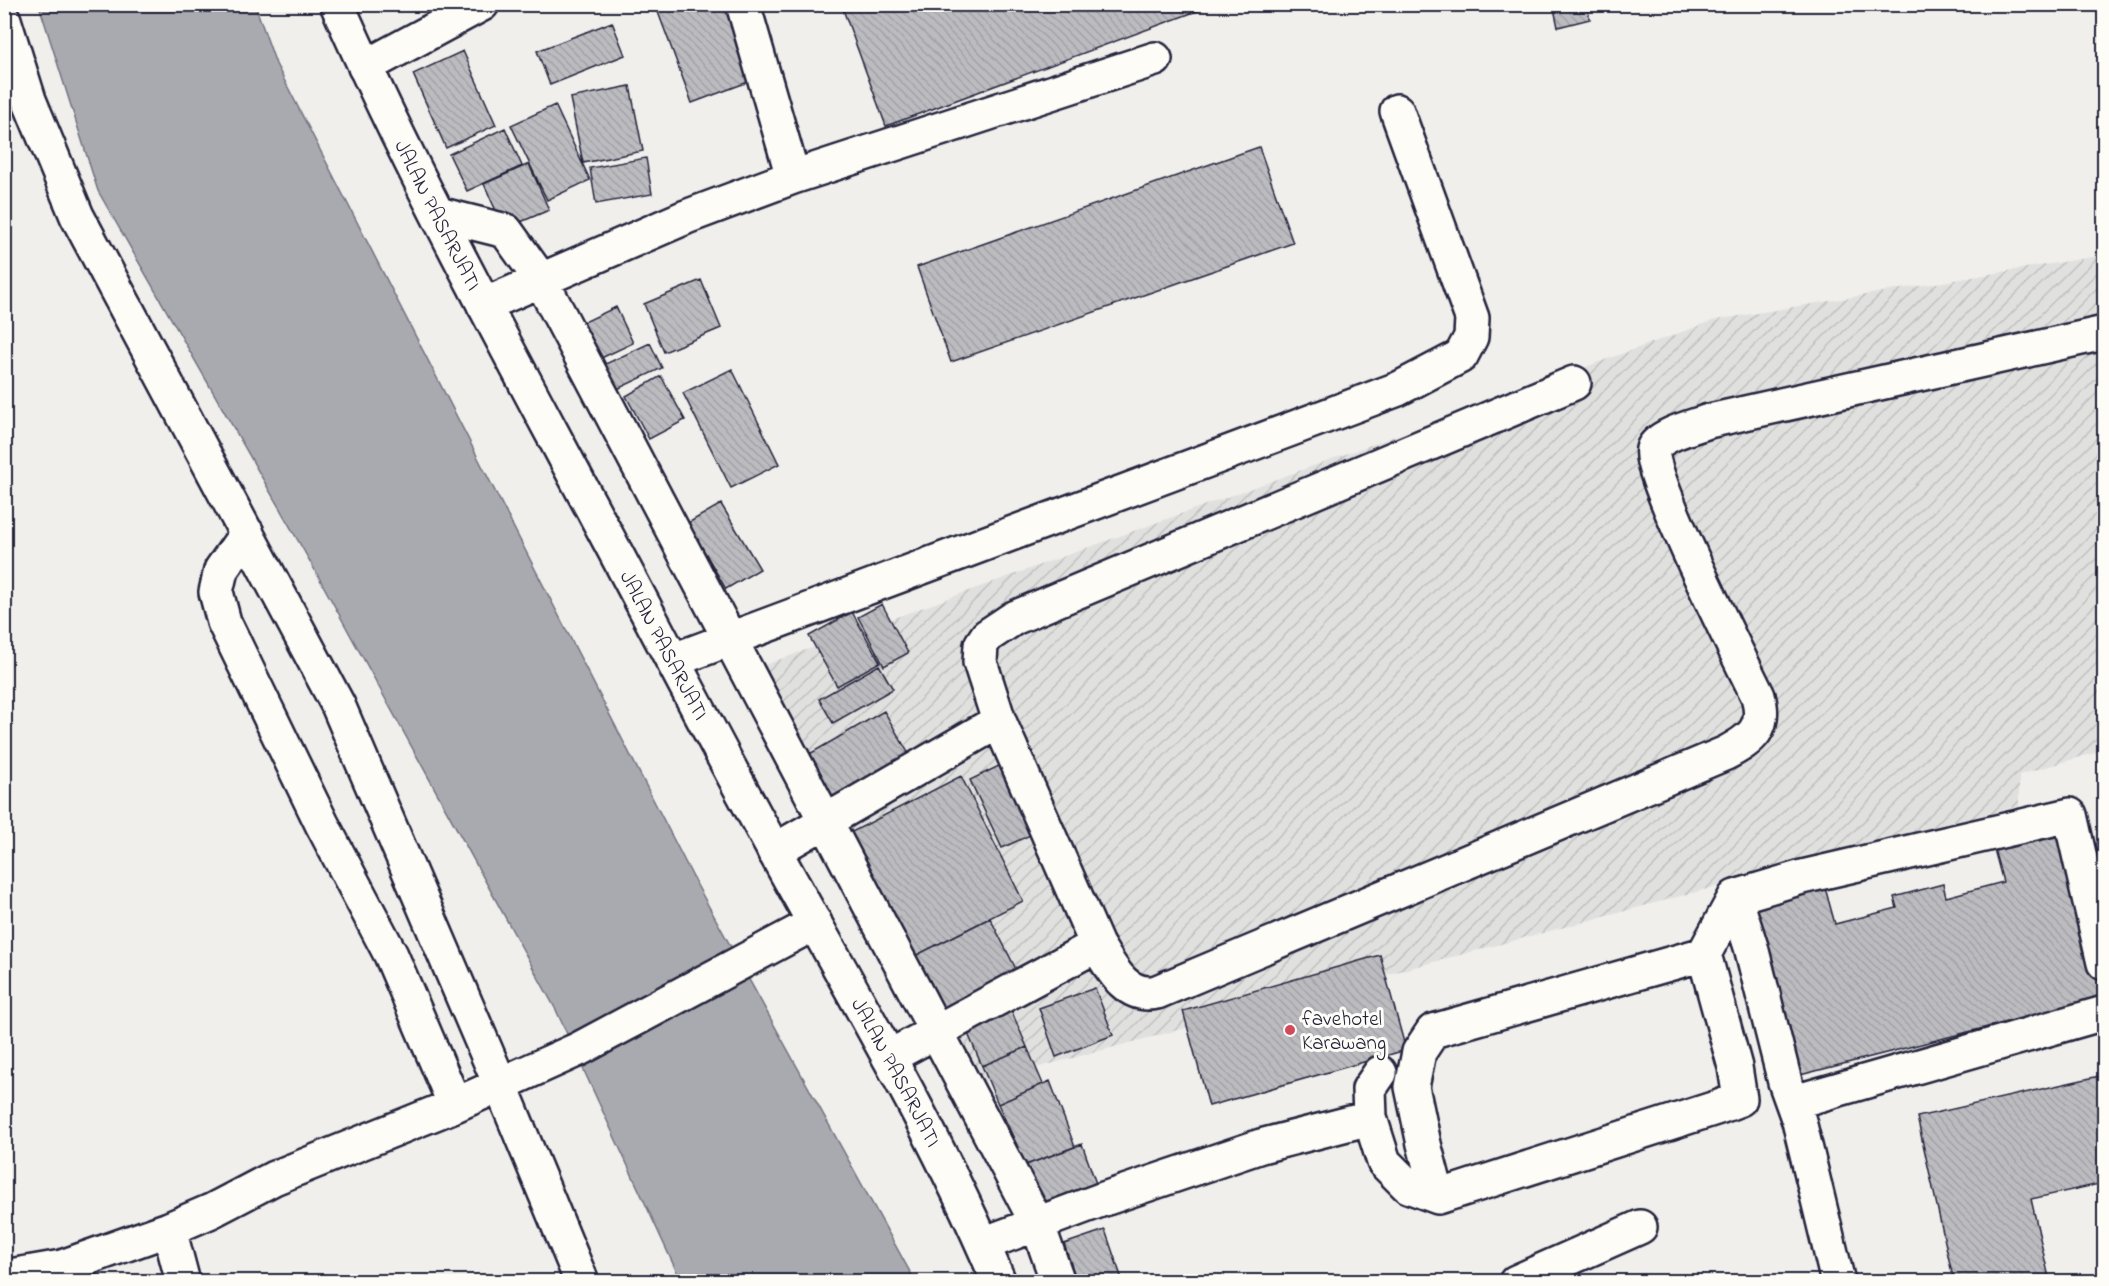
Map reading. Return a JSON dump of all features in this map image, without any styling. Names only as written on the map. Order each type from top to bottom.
[{"type":"street","name":"JALAN PASARJATI","points":[[337,4],[364,67],[484,305],[774,850],[889,1057],[957,1188],[999,1281]]},
{"type":"street","points":[[364,67],[482,4]]},
{"type":"street","points":[[743,4],[793,177]]},
{"type":"street","points":[[6,33],[29,100],[76,216],[339,705],[582,1281]]},
{"type":"street","points":[[484,305],[686,217],[793,177],[1155,59]]},
{"type":"street","points":[[674,660],[1398,389],[1461,356],[1471,337],[1472,318],[1397,111]]},
{"type":"street","points":[[438,214],[506,231],[541,280],[1037,1223],[1058,1281]]},
{"type":"street","points":[[1574,383],[1014,618],[987,636],[981,645],[980,662],[999,721],[1098,945],[1118,979],[1139,992],[1149,994],[1157,992],[1741,745],[1755,733],[1761,708],[1758,696],[1673,515],[1651,455],[1654,446],[1667,436],[1709,421],[2104,333]]},
{"type":"street","points":[[247,533],[222,570],[216,592],[224,622],[322,824],[391,955],[455,1105]]},
{"type":"street","points":[[774,850],[999,721]]},
{"type":"street","points":[[1740,1099],[1735,1067],[1704,954],[1735,897],[1802,877],[2070,815],[2104,963]]},
{"type":"street","points":[[1735,897],[1754,956],[1838,1281]]},
{"type":"street","points":[[4,1277],[62,1267],[169,1229],[211,1211],[274,1178],[455,1105],[579,1049],[815,923]]},
{"type":"street","points":[[889,1057],[1098,945]]},
{"type":"street","points":[[1438,1197],[1412,1087],[1419,1052],[1433,1031],[1704,954]]},
{"type":"street","points":[[1380,1073],[1369,1089],[1370,1119],[1384,1162],[1408,1186],[1438,1197],[1740,1099],[1789,1092],[2104,1012]]},
{"type":"street","points":[[983,1244],[1037,1223],[1261,1146],[1370,1119]]},
{"type":"street","points":[[1516,1281],[1640,1227]]},
{"type":"street","points":[[169,1229],[183,1281]]},
{"type":"shaded area","points":[[39,5],[255,5],[276,64],[697,885],[915,1281],[681,1281],[556,1010],[312,565],[98,191]]},
{"type":"shaded area","points":[[2104,255],[2104,750],[2019,775],[2019,806],[979,1083],[759,667],[1715,320]]},
{"type":"building","points":[[655,4],[728,4],[756,79],[692,103]]},
{"type":"building","points":[[841,4],[1216,4],[886,126]]},
{"type":"building","points":[[1553,4],[1586,4],[1590,19],[1558,27]]},
{"type":"building","points":[[612,22],[625,55],[550,85],[537,51]]},
{"type":"building","points":[[463,51],[496,125],[446,148],[413,74]]},
{"type":"building","points":[[630,86],[643,151],[583,163],[570,98]]},
{"type":"building","points":[[555,105],[590,180],[547,200],[511,125]]},
{"type":"building","points":[[505,128],[522,166],[467,191],[449,154]]},
{"type":"building","points":[[1259,147],[1293,243],[951,362],[917,267]]},
{"type":"building","points":[[646,158],[652,194],[596,204],[590,168]]},
{"type":"building","points":[[529,164],[549,210],[504,229],[484,184]]},
{"type":"building","points":[[701,280],[721,328],[664,352],[644,304]]},
{"type":"building","points":[[616,307],[633,343],[595,361],[578,325]]},
{"type":"building","points":[[650,343],[662,368],[611,392],[599,367]]},
{"type":"building","points":[[732,369],[779,464],[731,488],[683,393]]},
{"type":"building","points":[[661,376],[685,420],[649,439],[626,396]]},
{"type":"building","points":[[721,504],[760,569],[726,589],[688,523]]},
{"type":"building","points":[[882,604],[908,653],[884,666],[858,617]]},
{"type":"building","points":[[852,612],[880,662],[837,686],[809,636]]},
{"type":"building","points":[[879,665],[893,689],[833,723],[819,699]]},
{"type":"building","points":[[884,711],[914,763],[836,808],[806,756]]},
{"type":"building","points":[[1007,762],[1039,831],[1002,848],[970,780]]},
{"type":"building","points":[[961,776],[1023,901],[905,961],[842,837]]},
{"type":"building","points":[[2060,824],[2104,997],[1800,1075],[1755,902],[1824,884],[1835,924],[1897,908],[1894,897],[1943,884],[1946,897],[2003,882],[1992,842]]},
{"type":"building","points":[[990,918],[1022,981],[936,1023],[905,961]]},
{"type":"building","points":[[1380,955],[1406,1050],[1209,1106],[1183,1011]]},
{"type":"building","points":[[1095,988],[1113,1035],[1056,1057],[1039,1008]]},
{"type":"building","points":[[1008,1003],[1027,1047],[982,1066],[963,1022]]},
{"type":"building","points":[[1027,1047],[1043,1084],[998,1104],[982,1066]]},
{"type":"building","points":[[2104,1075],[2104,1183],[2031,1199],[2050,1282],[1954,1282],[1917,1117]]},
{"type":"building","points":[[1050,1081],[1075,1147],[1026,1165],[998,1104]]},
{"type":"building","points":[[1082,1144],[1099,1192],[1037,1215],[1020,1167]]},
{"type":"building","points":[[1105,1230],[1123,1282],[1077,1282],[1064,1244]]},
{"type":"place","name":"favehotel Karawang","points":[[1290,1030]]}]
